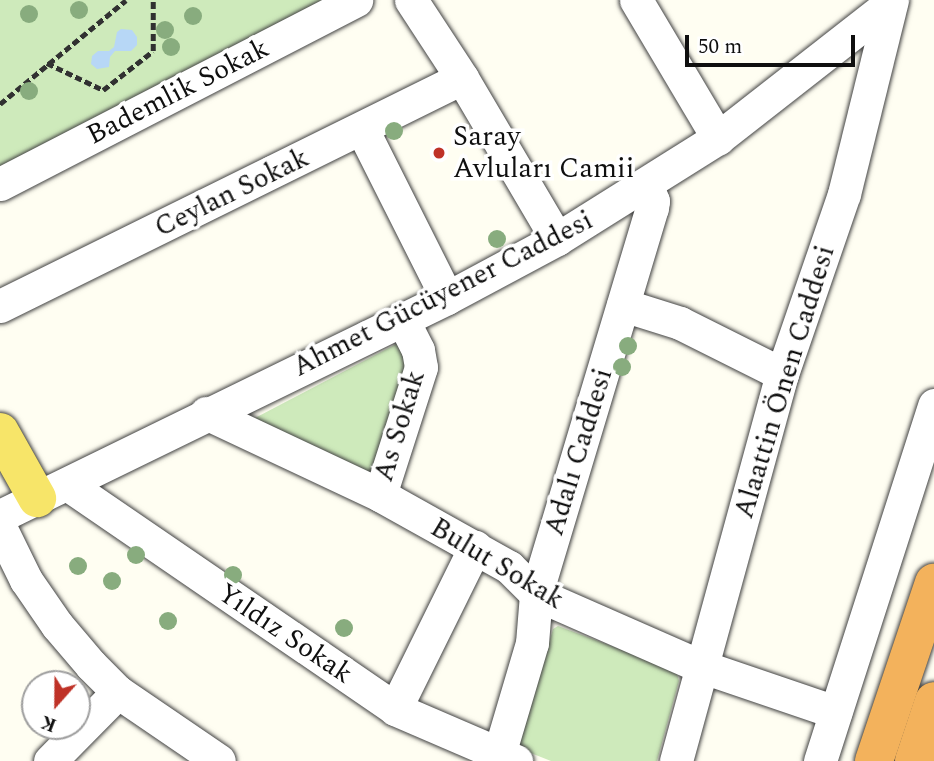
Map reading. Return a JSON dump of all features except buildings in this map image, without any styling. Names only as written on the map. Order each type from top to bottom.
[{"type":"highway","points":[[874,761],[934,583]]},
{"type":"highway","points":[[914,761],[934,701]]},
{"type":"main road","points":[[0,432],[52,491]]},
{"type":"street","name":"Bademlik Sokak","points":[[0,184],[356,0]]},
{"type":"street","points":[[411,0],[463,78],[557,239]]},
{"type":"street","points":[[636,0],[718,138]]},
{"type":"street","name":"Ahmet Gücüyener Caddesi","points":[[0,516],[206,413],[447,298],[557,239],[648,186],[718,138],[891,1]]},
{"type":"street","name":"Alaattin Önen Caddesi","points":[[676,761],[782,374],[844,194],[891,1]]},
{"type":"street","name":"Ceylan Sokak","points":[[0,306],[463,78]]},
{"type":"street","points":[[362,129],[447,298]]},
{"type":"street","name":"Adalı Caddesi","points":[[504,759],[532,643],[536,594],[653,201],[648,186]]},
{"type":"street","points":[[622,305],[680,323],[782,374]]},
{"type":"street","name":"As Sokak","points":[[380,495],[421,367],[418,350],[402,319]]},
{"type":"street","points":[[820,761],[934,405]]},
{"type":"street","name":"Bulut Sokak","points":[[206,413],[380,495],[475,547],[509,567],[536,594],[701,666],[835,712]]},
{"type":"street","name":"Yıldız Sokak","points":[[52,491],[395,709],[504,759]]},
{"type":"street","points":[[0,527],[26,580],[57,625],[118,692],[219,761]]},
{"type":"street","points":[[395,709],[475,547]]},
{"type":"street","points":[[55,759],[118,692]]},
{"type":"path","points":[[0,104],[126,0]]},
{"type":"path","points":[[47,63],[103,90],[153,51],[153,0]]},
{"type":"green space","points":[[0,0],[337,0],[0,172]]},
{"type":"green space","points":[[400,342],[408,360],[369,477],[255,418]]},
{"type":"green space","points":[[558,626],[676,670],[679,681],[657,761],[551,761],[518,748],[553,629]]},
{"type":"water","points":[[121,29],[132,30],[137,37],[137,45],[131,51],[115,51],[110,57],[109,67],[97,69],[91,64],[92,56],[98,51],[109,51],[114,47],[117,32]]},
{"type":"place","name":"Saray Avluları Camii","points":[[439,153]]}]
